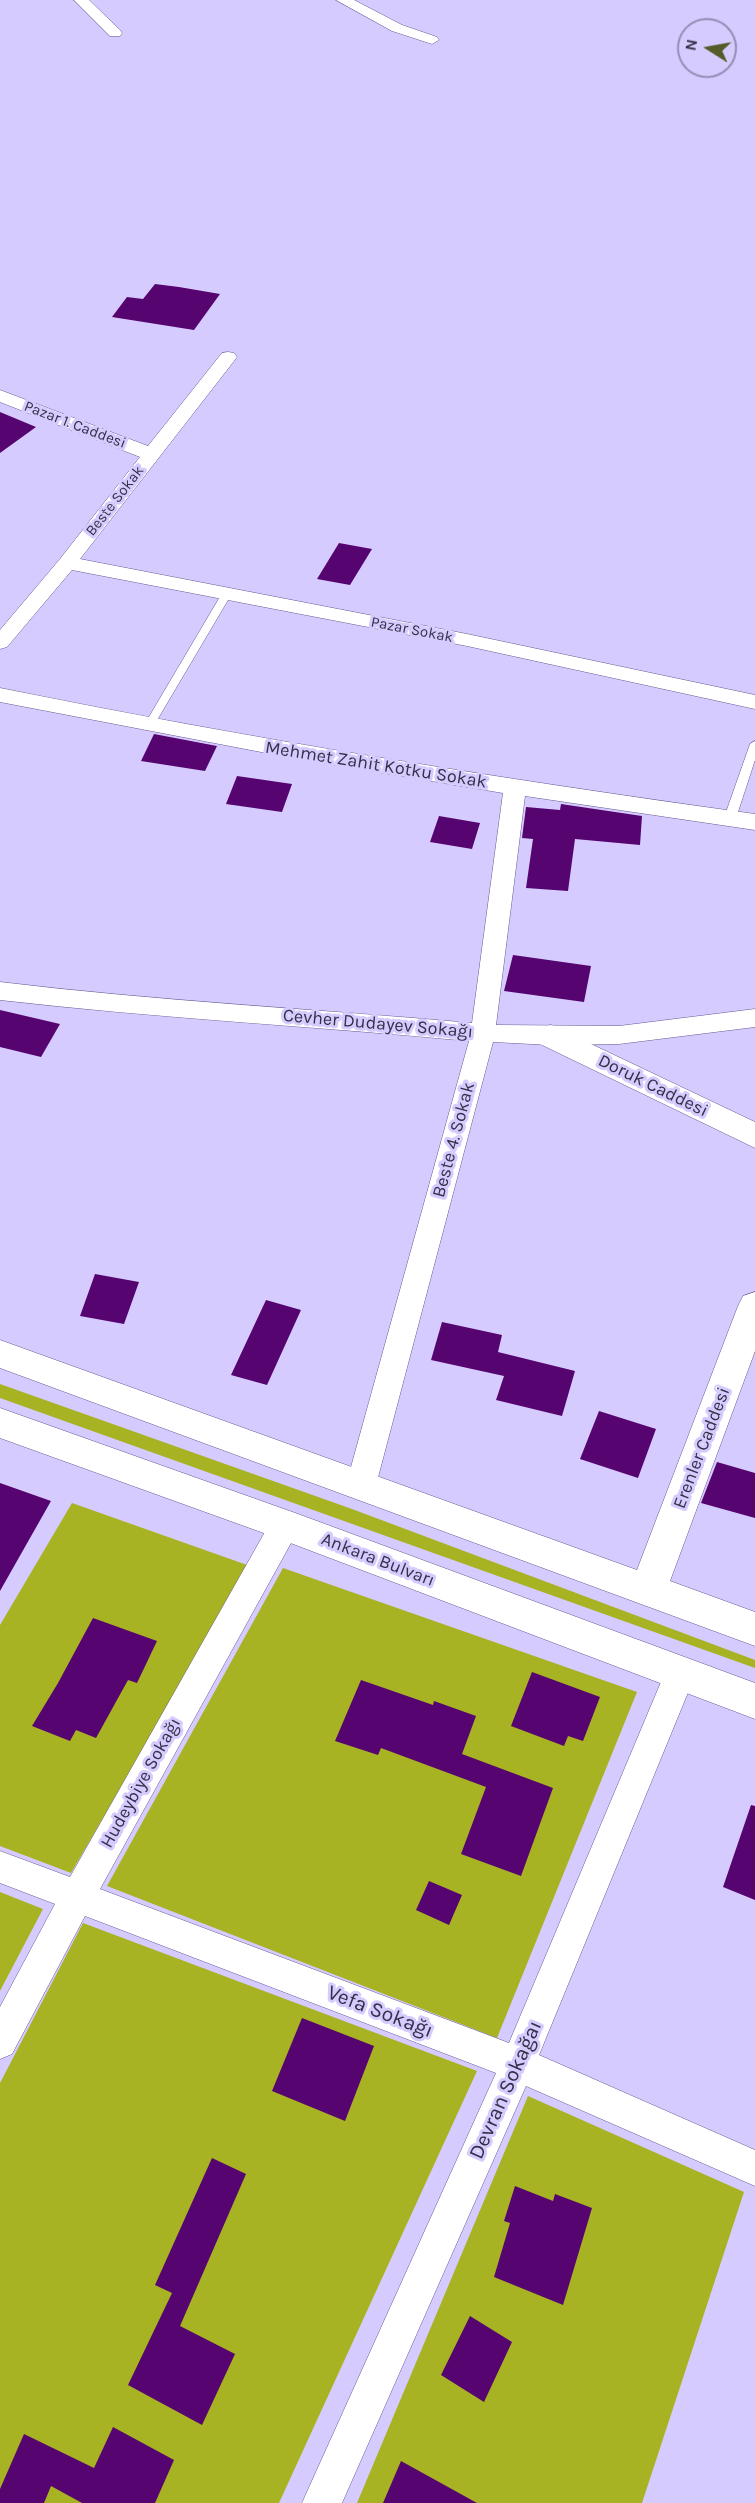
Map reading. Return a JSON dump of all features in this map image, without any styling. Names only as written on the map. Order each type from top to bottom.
[{"type":"main road","name":"Doruk Caddesi","points":[[551,1036],[755,1136]]},
{"type":"main road","name":"Erenler Caddesi","points":[[648,1590],[755,1306]]},
{"type":"main road","points":[[0,1354],[755,1629]]},
{"type":"main road","name":"Ankara Bulvarı","points":[[0,1424],[285,1525],[755,1701]]},
{"type":"street","points":[[81,0],[115,33]]},
{"type":"street","points":[[343,0],[397,28],[432,40]]},
{"type":"street","name":"Beste Sokak","points":[[0,643],[67,563],[228,357]]},
{"type":"street","name":"Pazar 1. Caddesi","points":[[0,396],[151,454]]},
{"type":"street","name":"Pazar Sokak","points":[[67,563],[467,640],[755,702]]},
{"type":"street","name":"Mehmet Zahit Kotku Sokak","points":[[0,696],[148,726],[515,788],[755,822]]},
{"type":"street","name":"Beste 4. Sokak","points":[[360,1485],[483,1034],[515,788]]},
{"type":"street","name":"Cevher Dudayev Sokağı","points":[[0,991],[119,1005],[298,1016],[483,1034],[619,1035],[755,1018]]},
{"type":"street","name":"Hudeybiye Sokağı","points":[[0,2042],[77,1898],[285,1525]]},
{"type":"street","name":"Devran Sokağaı","points":[[322,2503],[518,2064],[680,1673]]},
{"type":"street","name":"Vefa Sokağı","points":[[0,1867],[518,2064],[755,2168]]},
{"type":"lane","points":[[148,726],[226,595]]},
{"type":"lane","points":[[730,818],[755,744]]},
{"type":"green space","points":[[0,1384],[352,1509],[755,1660],[755,1668],[0,1398]]},
{"type":"green space","points":[[72,1503],[250,1566],[71,1873],[0,1846],[0,1625]]},
{"type":"green space","points":[[283,1568],[637,1692],[497,2038],[107,1886]]},
{"type":"green space","points":[[0,1892],[43,1909],[0,1991]]},
{"type":"green space","points":[[83,1923],[477,2071],[279,2503],[0,2503],[0,2083]]},
{"type":"green space","points":[[528,2096],[744,2192],[642,2503],[357,2503]]},
{"type":"building","points":[[155,284],[220,294],[194,330],[112,317],[127,297],[143,299]]},
{"type":"building","points":[[0,412],[36,427],[0,453]]},
{"type":"building","points":[[339,543],[372,549],[350,585],[317,579]]},
{"type":"building","points":[[154,734],[217,746],[205,771],[141,761]]},
{"type":"building","points":[[237,776],[292,784],[282,812],[226,804]]},
{"type":"building","points":[[561,804],[642,816],[640,845],[575,839],[568,891],[526,888],[533,839],[522,838],[526,807],[560,810]]},
{"type":"building","points":[[439,816],[480,823],[472,849],[430,842]]},
{"type":"building","points":[[513,955],[591,966],[584,1002],[504,991]]},
{"type":"building","points":[[0,1010],[60,1024],[41,1057],[0,1047]]},
{"type":"building","points":[[95,1274],[139,1282],[124,1324],[80,1316]]},
{"type":"building","points":[[266,1300],[301,1310],[267,1385],[231,1375]]},
{"type":"building","points":[[442,1322],[502,1335],[498,1352],[575,1371],[562,1416],[496,1400],[504,1376],[431,1360]]},
{"type":"building","points":[[599,1411],[656,1429],[638,1478],[580,1459]]},
{"type":"building","points":[[717,1462],[755,1473],[755,1518],[701,1503]]},
{"type":"building","points":[[0,1483],[51,1501],[0,1591]]},
{"type":"building","points":[[93,1618],[157,1641],[137,1683],[128,1680],[96,1738],[76,1730],[70,1741],[32,1726]]},
{"type":"building","points":[[532,1672],[600,1697],[583,1741],[568,1736],[564,1746],[511,1726]]},
{"type":"building","points":[[361,1680],[433,1705],[434,1701],[476,1716],[462,1754],[553,1788],[521,1876],[461,1854],[486,1787],[381,1748],[378,1755],[335,1741]]},
{"type":"building","points":[[751,1805],[755,1806],[755,1900],[723,1887]]},
{"type":"building","points":[[429,1881],[462,1895],[449,1925],[416,1910]]},
{"type":"building","points":[[302,2018],[374,2046],[345,2121],[272,2091]]},
{"type":"building","points":[[212,2158],[246,2174],[180,2326],[235,2354],[202,2425],[128,2385],[172,2293],[155,2285]]},
{"type":"building","points":[[515,2186],[553,2201],[555,2194],[592,2208],[563,2305],[494,2277],[510,2223],[504,2221]]},
{"type":"building","points":[[470,2316],[512,2342],[484,2402],[441,2375]]},
{"type":"building","points":[[113,2427],[174,2460],[155,2503],[82,2503],[51,2486],[44,2503],[0,2503],[0,2489],[24,2434],[94,2468]]},
{"type":"building","points":[[401,2461],[477,2503],[383,2503]]}]
